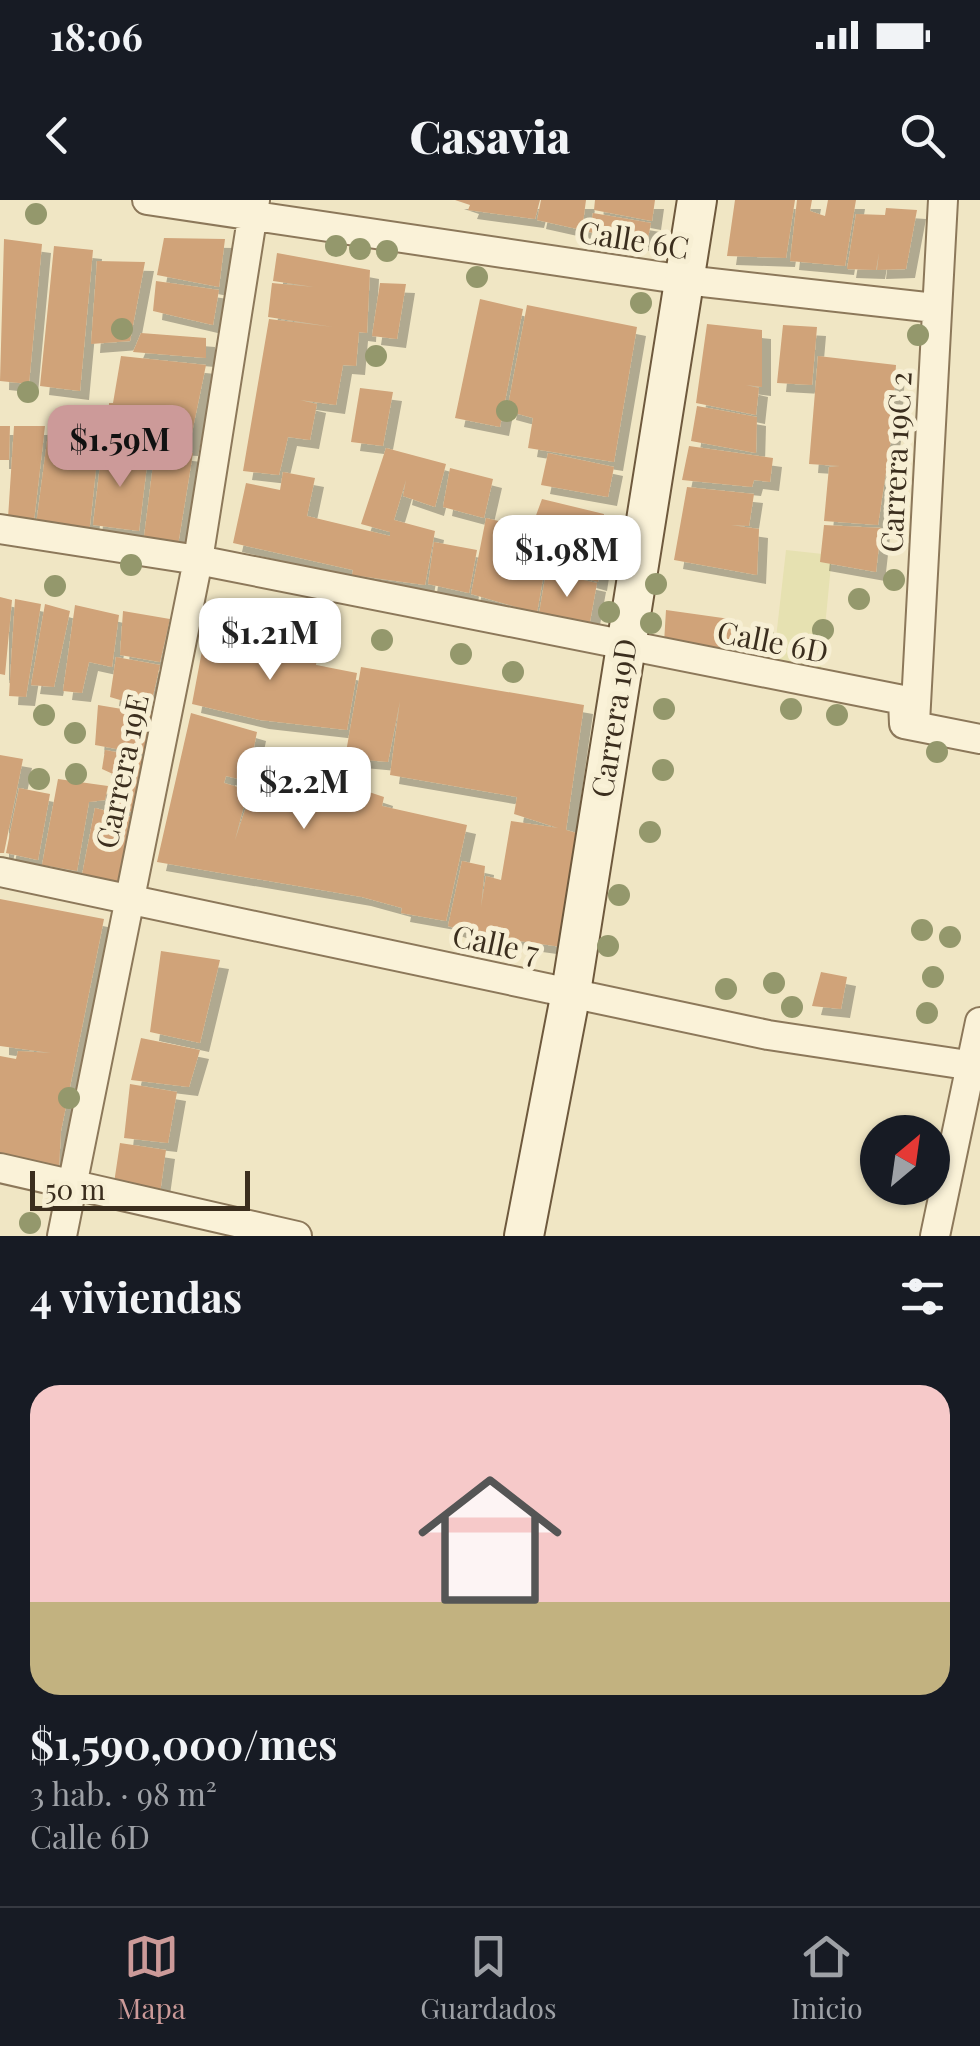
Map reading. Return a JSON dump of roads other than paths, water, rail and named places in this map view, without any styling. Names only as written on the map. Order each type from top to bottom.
[{"type":"street","name":"Calle 6C","points":[[147,200],[254,206],[686,280],[934,308]]},
{"type":"street","name":"Carrera 19D","points":[[524,1236],[571,992],[697,200]]},
{"type":"street","name":"Carrera 19C 2","points":[[914,728],[934,308],[943,200]]},
{"type":"street","name":"Carrera 19E","points":[[62,1236],[198,560],[254,206]]},
{"type":"street","name":"Calle 6D","points":[[0,528],[198,560],[902,700],[904,724],[914,728]]},
{"type":"street","points":[[914,728],[980,739]]},
{"type":"street","name":"Calle 7","points":[[0,872],[128,896],[768,1035],[976,1066]]},
{"type":"street","points":[[935,1236],[976,1066],[980,1022]]},
{"type":"street","points":[[0,1168],[297,1236]]}]
